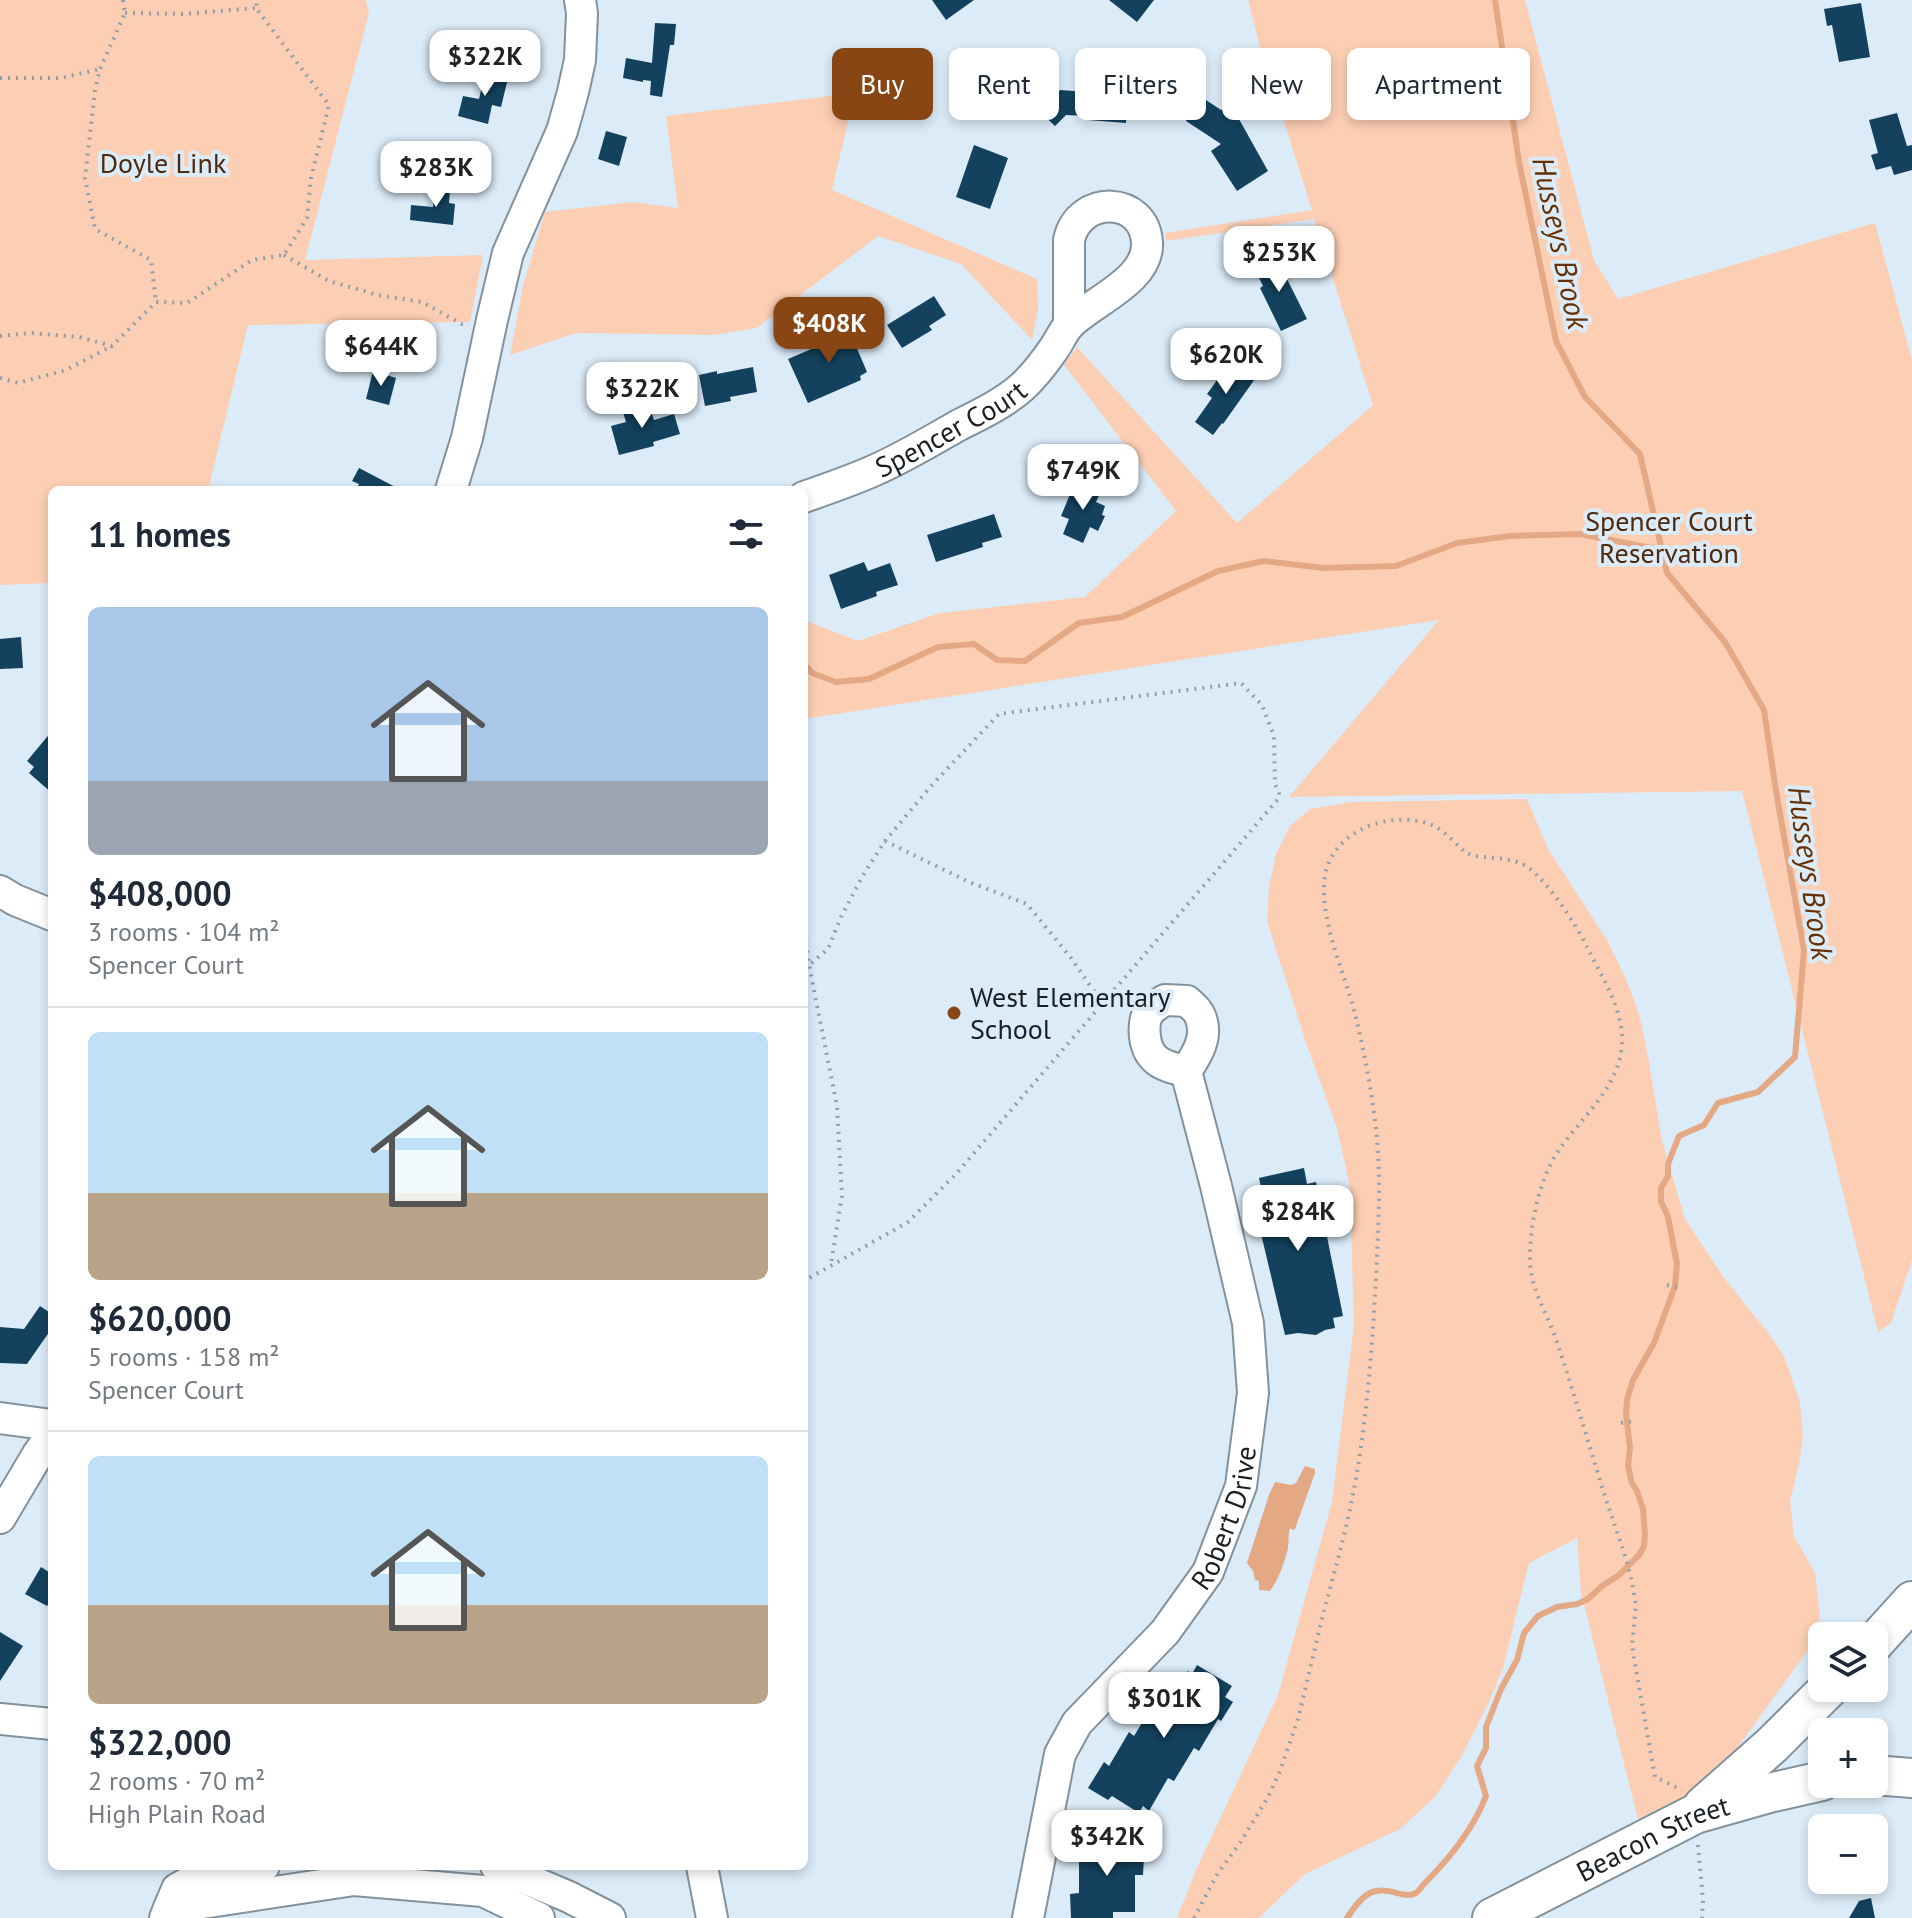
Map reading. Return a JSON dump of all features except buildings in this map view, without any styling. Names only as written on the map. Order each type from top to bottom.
[{"type":"main road","points":[[1888,1628],[1912,1601]]},
{"type":"main road","points":[[1695,1814],[1815,1702]]},
{"type":"main road","points":[[1888,1776],[1912,1778]]},
{"type":"main road","name":"Beacon Street","points":[[1492,1918],[1695,1814],[1808,1784]]},
{"type":"street","points":[[452,486],[467,438],[508,253],[562,131],[573,92],[580,60],[580,0]]},
{"type":"street","name":"Spencer Court","points":[[808,495],[887,465],[1010,397],[1033,377],[1069,325]]},
{"type":"street","points":[[0,891],[48,913]]},
{"type":"street","name":"Robert Drive","points":[[1028,1918],[1060,1754],[1077,1723],[1165,1632],[1208,1572],[1241,1486],[1253,1393],[1248,1323],[1186,1071]]},
{"type":"street","points":[[0,1418],[48,1424]]},
{"type":"street","points":[[0,1518],[48,1440]]},
{"type":"street","points":[[0,1719],[48,1724]]},
{"type":"street","points":[[167,1913],[177,1889],[197,1878],[234,1870]]},
{"type":"street","points":[[505,1870],[610,1918]]},
{"type":"street","points":[[703,1870],[712,1918]]},
{"type":"street","points":[[167,1913],[354,1880],[483,1891],[539,1918]]},
{"type":"path","points":[[123,0],[125,13],[100,69],[95,90],[85,178],[95,229],[151,260],[156,302]]},
{"type":"path","points":[[257,0],[256,8],[329,105],[311,178],[307,218],[284,255]]},
{"type":"path","points":[[125,13],[183,14],[256,8]]},
{"type":"path","points":[[0,78],[61,78],[100,69]]},
{"type":"path","points":[[0,378],[18,383],[66,370],[112,346],[156,302],[187,303],[252,260],[284,255],[329,281],[378,295],[422,302],[462,324],[492,320]]},
{"type":"path","points":[[0,336],[30,333],[79,337],[112,346]]},
{"type":"path","points":[[808,964],[828,949],[862,877],[885,841],[931,786],[999,714],[1241,683],[1262,705],[1274,736],[1275,784],[1279,798],[956,1174],[908,1222],[808,1279]]},
{"type":"path","points":[[1194,1918],[1218,1873],[1268,1797],[1290,1743],[1344,1534],[1360,1455],[1375,1297],[1379,1222],[1377,1137],[1367,1069],[1330,927],[1323,885],[1336,849],[1353,833],[1399,820],[1418,821],[1437,827],[1466,853],[1529,867],[1565,910],[1584,940],[1615,1008],[1622,1035],[1619,1059],[1606,1088],[1549,1167],[1533,1219],[1532,1278],[1581,1413],[1632,1585],[1636,1613],[1632,1645],[1655,1777],[1685,1792],[1694,1803],[1702,1918]]},
{"type":"path","points":[[885,841],[969,882],[1027,904],[1071,958],[1102,1003]]},
{"type":"path","points":[[808,974],[837,1106],[842,1196],[831,1266]]},
{"type":"path","points":[[1667,1285],[1680,1288]]},
{"type":"path","points":[[1621,1423],[1635,1421]]},
{"type":"green space","name":"Doyle Link","points":[[0,0],[366,0],[369,13],[305,260],[483,255],[470,322],[248,325],[209,486],[48,486],[48,583],[0,585]]},
{"type":"green space","name":"Spencer Court Reservation","points":[[1248,0],[1525,0],[1594,260],[1618,299],[1875,223],[1912,360],[1912,1260],[1891,1323],[1878,1332],[1742,791],[1289,797],[1439,620],[808,718],[808,622],[858,641],[940,613],[1085,597],[1176,511],[1064,365],[1077,347],[1237,523],[1373,405],[1314,219],[1166,241],[1165,233],[1312,210],[1283,120],[1331,120],[1331,48],[1261,48]]},
{"type":"green space","points":[[832,96],[832,120],[849,120],[832,190],[1037,279],[1038,310],[1032,340],[961,264],[878,236],[757,328],[714,335],[576,333],[510,355],[523,286],[545,212],[633,202],[678,208],[666,116]]},
{"type":"green space","points":[[1527,799],[1548,849],[1607,940],[1626,979],[1639,1014],[1662,1141],[1685,1219],[1724,1278],[1784,1356],[1800,1403],[1803,1435],[1790,1501],[1794,1536],[1815,1573],[1820,1617],[1818,1622],[1808,1622],[1808,1650],[1707,1790],[1639,1823],[1581,1593],[1577,1538],[1529,1563],[1503,1668],[1461,1757],[1435,1797],[1400,1829],[1305,1874],[1259,1918],[1177,1918],[1196,1870],[1278,1695],[1332,1502],[1354,1326],[1350,1187],[1337,1128],[1267,921],[1269,886],[1276,854],[1290,826],[1310,809],[1351,802]]},
{"type":"shaded area","points":[[1305,1466],[1315,1469],[1315,1473],[1295,1529],[1290,1528],[1283,1565],[1270,1591],[1259,1590],[1259,1581],[1255,1580],[1247,1563],[1269,1495],[1275,1482],[1296,1483]]},
{"type":"waterway","name":"Husseys Brook","points":[[1347,1918],[1357,1904],[1373,1892],[1416,1893],[1452,1854],[1468,1832],[1486,1796],[1477,1766],[1486,1748],[1486,1727],[1517,1660],[1524,1633],[1538,1616],[1557,1607],[1588,1599],[1619,1575],[1644,1546],[1643,1509],[1628,1466],[1630,1448],[1626,1414],[1633,1380],[1654,1343],[1675,1286],[1677,1264],[1668,1217],[1661,1201],[1661,1188],[1668,1176],[1668,1164],[1679,1136],[1704,1125],[1718,1103],[1758,1092],[1795,1057],[1804,950],[1764,710],[1725,642],[1667,573],[1640,454],[1585,397],[1556,341],[1519,162],[1495,0]]},
{"type":"waterway","points":[[808,668],[836,682],[869,679],[938,647],[974,644],[997,660],[1025,661],[1079,623],[1122,617],[1218,571],[1264,561],[1324,568],[1396,566],[1457,543],[1510,536],[1580,534],[1662,550]]},
{"type":"place","name":"West Elementary School","points":[[954,1013]]}]
